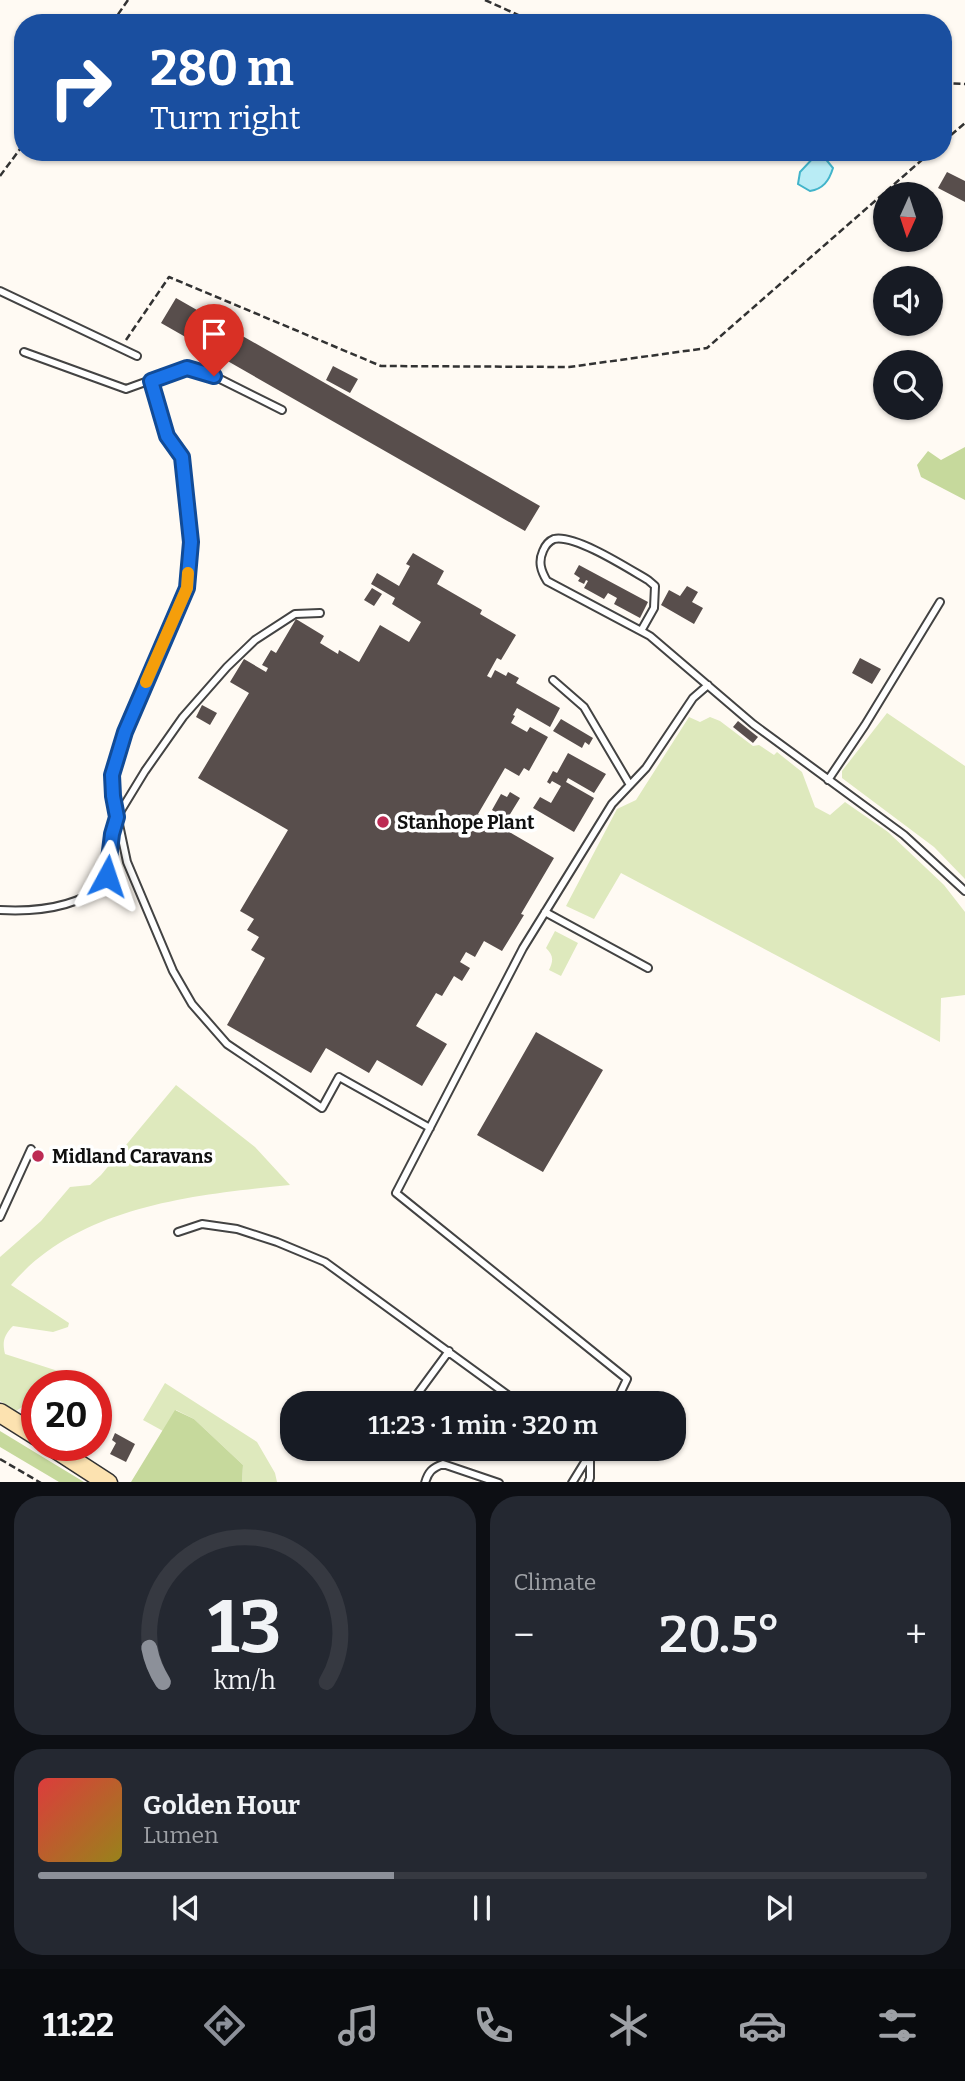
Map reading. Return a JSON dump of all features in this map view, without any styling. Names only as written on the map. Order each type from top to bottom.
[{"type":"street","points":[[0,1413],[21,1426]]},
{"type":"street","points":[[75,1461],[108,1482]]},
{"type":"lane","points":[[0,291],[137,356]]},
{"type":"lane","points":[[24,352],[126,389],[187,368],[214,376],[282,410]]},
{"type":"lane","points":[[151,381],[167,436],[182,457],[191,542],[187,588],[122,743],[112,775],[113,796],[127,862],[173,971],[192,1004],[227,1044],[322,1108],[339,1077],[430,1128]]},
{"type":"lane","points":[[641,631],[654,608],[655,586],[594,549],[576,542],[562,539],[547,544],[542,553],[541,570],[547,581],[650,636],[753,724],[904,835],[965,891]]},
{"type":"lane","points":[[828,780],[865,725],[940,601]]},
{"type":"lane","points":[[0,910],[39,911],[85,897],[104,886],[117,817],[183,717],[255,640],[295,614],[320,613]]},
{"type":"lane","points":[[553,680],[584,707],[630,785]]},
{"type":"lane","points":[[622,1391],[628,1379],[396,1193],[523,948],[545,912],[612,804],[646,768],[693,698],[708,685]]},
{"type":"lane","points":[[545,912],[648,968]]},
{"type":"lane","points":[[0,1217],[31,1149]]},
{"type":"lane","points":[[178,1232],[202,1224],[237,1229],[324,1262],[503,1391]]},
{"type":"lane","points":[[420,1391],[449,1351]]},
{"type":"lane","points":[[572,1482],[586,1461]]},
{"type":"lane","points":[[588,1482],[591,1461]]},
{"type":"lane","points":[[425,1482],[436,1466],[443,1464],[499,1482]]},
{"type":"path","points":[[485,0],[518,14]]},
{"type":"path","points":[[0,176],[14,157]]},
{"type":"path","points":[[124,344],[169,277],[381,366],[569,367],[708,348],[921,161]]},
{"type":"path","points":[[0,1459],[41,1482]]},
{"type":"green space","points":[[965,447],[965,500],[921,477],[917,465],[928,451],[941,460]]},
{"type":"green space","points":[[887,713],[965,766],[965,879],[934,847],[842,778],[842,771]]},
{"type":"green space","points":[[689,717],[700,722],[710,717],[720,721],[753,746],[759,745],[774,755],[777,752],[802,772],[815,807],[830,815],[845,802],[888,832],[944,885],[965,912],[965,995],[941,998],[940,1042],[621,873],[594,919],[566,906],[617,809],[636,800]]},
{"type":"green space","points":[[555,931],[578,943],[561,976],[549,970],[552,958],[546,948]]},
{"type":"green space","points":[[176,1085],[255,1147],[290,1185],[177,1200],[139,1209],[103,1221],[69,1237],[38,1258],[11,1285],[69,1323],[68,1327],[53,1332],[13,1326],[8,1332],[4,1339],[5,1354],[55,1370],[21,1370],[21,1408],[16,1411],[0,1401],[0,1257],[41,1221],[70,1187],[90,1185]]},
{"type":"green space","points":[[165,1383],[257,1442],[275,1473],[277,1482],[242,1482],[243,1465],[194,1419],[176,1410],[163,1431],[143,1420]]},
{"type":"green space","points":[[175,1410],[194,1419],[243,1465],[242,1482],[131,1482]]},
{"type":"green space","points":[[0,1431],[21,1444],[21,1459],[0,1447]]},
{"type":"green space","points":[[24,1461],[49,1461],[84,1482],[59,1482]]},
{"type":"water","points":[[810,161],[827,161],[833,168],[825,184],[810,191],[798,184],[800,172]]},
{"type":"building","points":[[947,172],[965,181],[965,202],[943,191],[941,182]]},
{"type":"building","points":[[176,298],[540,506],[525,531],[161,323]]},
{"type":"building","points":[[333,366],[358,379],[350,393],[326,380]]},
{"type":"building","name":"Stanhope Plant","points":[[413,553],[444,571],[437,584],[482,610],[480,614],[516,635],[501,660],[497,658],[487,676],[491,678],[495,670],[506,676],[508,672],[519,678],[516,683],[560,708],[550,727],[517,708],[511,723],[527,732],[530,727],[548,737],[529,771],[524,768],[519,776],[505,768],[478,814],[554,858],[502,951],[484,941],[475,957],[466,952],[460,962],[470,968],[462,981],[454,976],[442,996],[436,993],[416,1026],[447,1044],[422,1086],[377,1060],[369,1073],[326,1048],[311,1073],[227,1025],[265,958],[251,950],[259,937],[247,930],[254,919],[240,911],[288,830],[198,778],[249,693],[230,682],[244,659],[266,672],[268,668],[262,665],[271,650],[276,653],[296,619],[324,636],[320,643],[359,662],[380,625],[409,642],[421,622],[392,604],[395,598],[371,584],[377,573],[399,586],[410,566],[406,564]]},
{"type":"building","points":[[579,565],[648,602],[640,618],[614,604],[617,598],[608,593],[604,599],[584,588],[588,581],[584,584],[578,581],[580,578],[574,574]]},
{"type":"building","points":[[687,586],[698,592],[692,602],[703,608],[694,624],[661,605],[669,590],[680,596]]},
{"type":"building","points":[[372,588],[382,594],[374,606],[364,600]]},
{"type":"building","points":[[860,658],[881,669],[872,684],[852,673]]},
{"type":"building","points":[[202,705],[217,713],[210,725],[196,717]]},
{"type":"building","points":[[561,719],[593,738],[589,745],[585,742],[582,748],[553,731]]},
{"type":"building","points":[[738,721],[758,737],[753,743],[733,727]]},
{"type":"building","points":[[568,753],[606,774],[594,793],[568,778],[566,782],[594,798],[574,832],[533,808],[540,797],[551,803],[561,786],[552,781],[550,784],[547,782],[553,771],[557,773]]},
{"type":"building","points":[[510,792],[520,798],[507,819],[492,810],[501,794],[507,797]]},
{"type":"building","points":[[536,1032],[603,1070],[543,1172],[477,1135]]},
{"type":"building","points":[[115,1433],[135,1444],[126,1462],[112,1455],[116,1443],[112,1440]]},
{"type":"slow traffic","points":[[146,682],[187,588],[188,573]]},
{"type":"place","name":"Stanhope Plant","points":[[383,822]]},
{"type":"place","name":"Midland Caravans","points":[[38,1156]]},
{"type":"route","points":[[107,876],[117,817],[112,775],[125,732],[187,588],[191,542],[182,457],[167,436],[151,381],[187,368],[214,376]]}]
